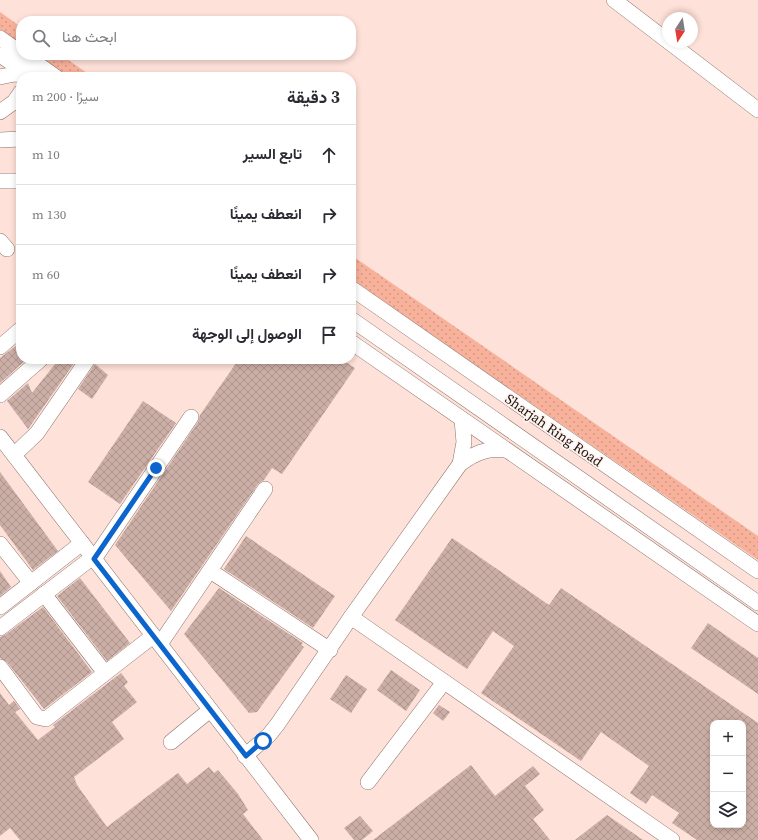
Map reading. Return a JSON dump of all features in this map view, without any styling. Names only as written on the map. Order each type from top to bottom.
[{"type":"street","points":[[614,0],[758,110]]},
{"type":"street","points":[[0,38],[16,49]]},
{"type":"street","points":[[0,55],[25,71]]},
{"type":"street","points":[[16,73],[0,78],[16,89]]},
{"type":"street","points":[[0,112],[16,99]]},
{"type":"street","points":[[0,140],[16,139]]},
{"type":"street","points":[[0,181],[16,181]]},
{"type":"street","name":"Sharjah Ring Road","points":[[356,291],[758,571]]},
{"type":"street","points":[[356,322],[758,603]]},
{"type":"street","points":[[0,347],[16,333]]},
{"type":"street","points":[[0,356],[16,343]]},
{"type":"street","points":[[356,346],[758,624]]},
{"type":"street","points":[[0,395],[35,364]]},
{"type":"street","points":[[84,364],[36,432],[5,446],[82,543],[311,840]]},
{"type":"street","points":[[0,628],[93,558],[191,417]]},
{"type":"street","points":[[460,464],[464,442],[462,420]]},
{"type":"street","points":[[246,756],[261,743],[277,725],[330,650],[351,617],[460,464],[471,456],[482,451],[493,449],[505,450]]},
{"type":"street","points":[[0,667],[37,717],[42,720],[49,717],[105,673],[157,640],[265,489]]},
{"type":"street","points":[[0,607],[82,543]]},
{"type":"street","points":[[0,544],[31,583]]},
{"type":"street","points":[[215,574],[330,650]]},
{"type":"street","points":[[44,594],[105,673]]},
{"type":"street","points":[[351,617],[672,840]]},
{"type":"street","points":[[368,782],[444,682]]},
{"type":"street","points":[[170,742],[210,710]]},
{"type":"shaded area","points":[[0,12],[16,23],[16,47],[0,36]]},
{"type":"shaded area","points":[[34,60],[68,60],[86,72],[52,72]]},
{"type":"shaded area","points":[[356,258],[758,536],[758,560],[356,282]]},
{"type":"building","points":[[16,346],[16,364],[21,364],[0,383],[0,358]]},
{"type":"building","points":[[55,364],[74,364],[28,429],[7,401],[28,383],[32,393]]},
{"type":"building","points":[[95,364],[108,375],[92,399],[78,389]]},
{"type":"building","points":[[236,364],[349,364],[355,368],[282,474],[272,468],[264,480],[258,484],[171,611],[115,545],[198,422],[200,415]]},
{"type":"building","points":[[143,401],[176,423],[120,504],[88,482]]},
{"type":"building","points":[[0,472],[58,551],[33,570],[0,525]]},
{"type":"building","points":[[246,536],[335,596],[313,628],[224,569]]},
{"type":"building","points":[[452,538],[549,605],[561,588],[758,723],[758,840],[697,840],[672,823],[679,813],[652,795],[646,804],[630,793],[649,766],[601,732],[581,761],[481,693],[514,646],[493,631],[467,669],[395,620]]},
{"type":"building","points":[[0,571],[11,587],[0,596]]},
{"type":"building","points":[[80,578],[130,643],[107,661],[57,596]]},
{"type":"building","points":[[219,588],[303,643],[301,645],[304,647],[257,712],[249,713],[184,634]]},
{"type":"building","points":[[43,607],[92,672],[44,709],[7,662],[0,658],[0,637],[5,635]]},
{"type":"building","points":[[708,623],[758,658],[758,694],[691,648]]},
{"type":"building","points":[[391,670],[420,690],[406,711],[377,690]]},
{"type":"building","points":[[121,673],[128,682],[124,686],[137,702],[112,722],[124,739],[74,777],[77,785],[107,827],[178,773],[187,784],[209,767],[214,773],[218,770],[238,794],[248,810],[243,814],[263,840],[20,840],[10,828],[0,836],[0,693],[9,705],[14,701],[20,709],[15,712],[38,740],[55,727],[53,725]]},
{"type":"building","points":[[346,675],[367,689],[351,713],[330,699]]},
{"type":"building","points":[[439,705],[450,712],[443,721],[433,713]]},
{"type":"building","points":[[471,765],[495,796],[533,766],[540,774],[525,786],[544,810],[533,819],[550,840],[373,840]]},
{"type":"building","points":[[607,815],[643,840],[575,840]]},
{"type":"building","points":[[360,816],[373,831],[362,840],[354,840],[344,828]]},
{"type":"route","points":[[156,468],[94,559],[246,756],[263,741]]}]
